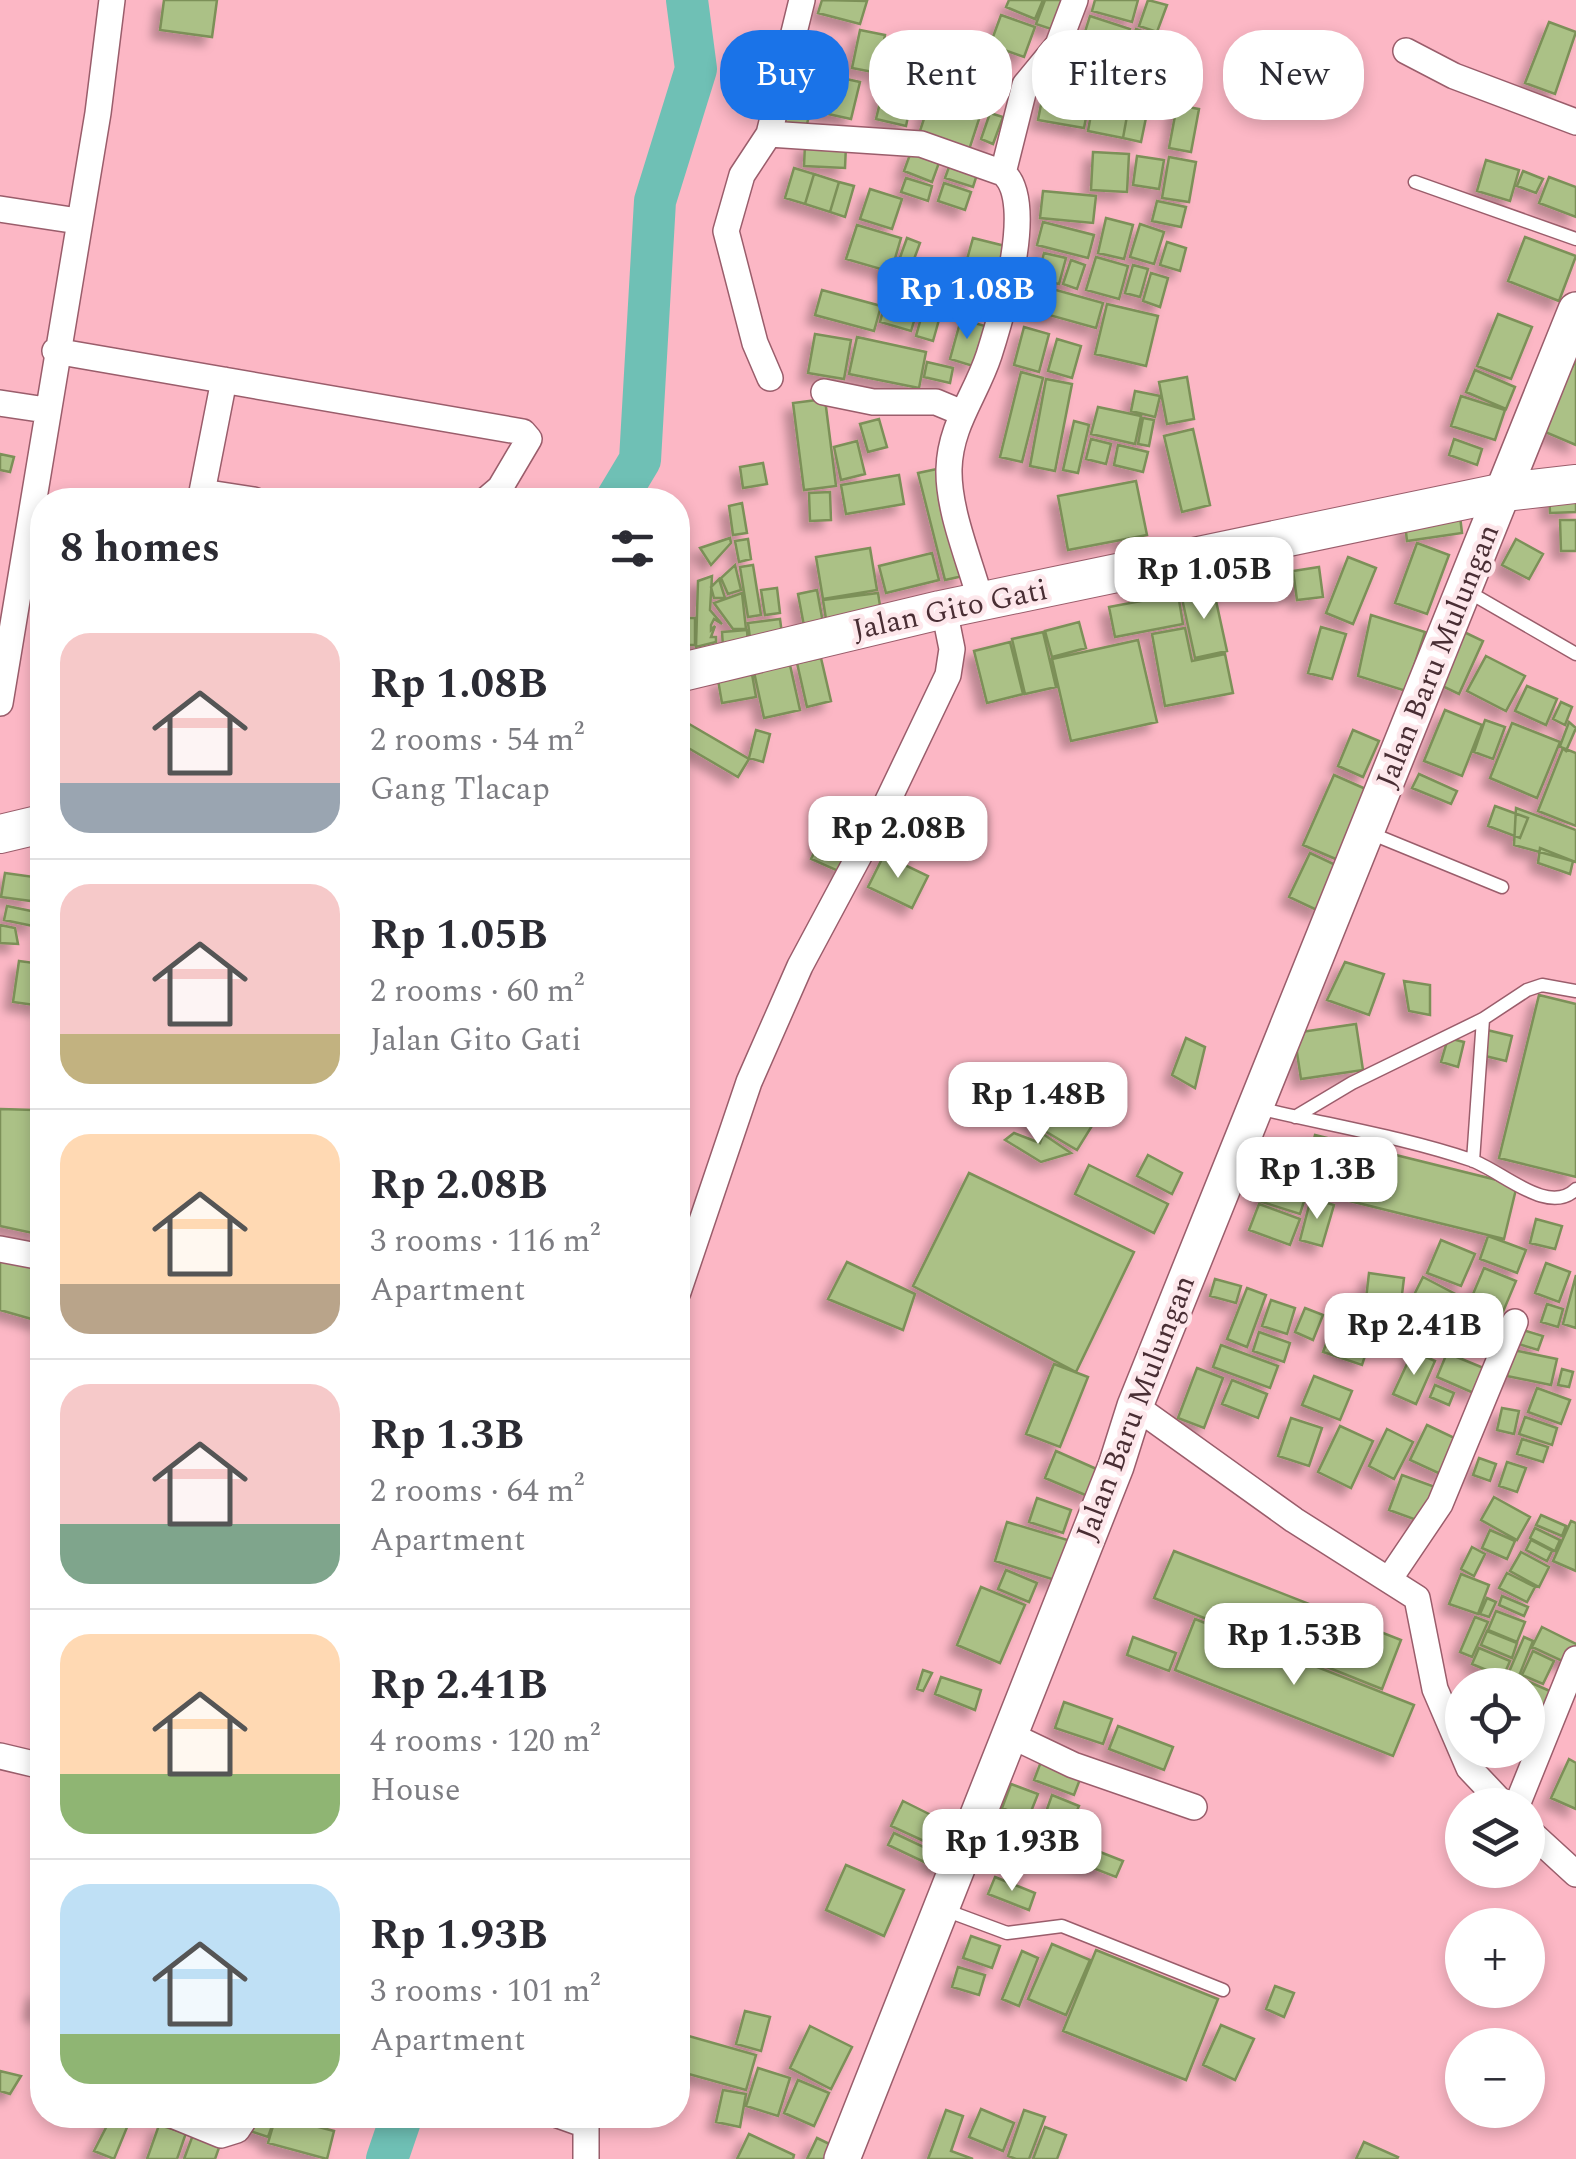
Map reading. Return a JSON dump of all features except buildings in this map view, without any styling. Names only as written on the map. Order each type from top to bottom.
[{"type":"main road","name":"Jalan Baru Mulungan","points":[[842,2159],[943,1909],[1006,1733],[1116,1466],[1134,1406],[1576,310]]},
{"type":"main road","name":"Jalan Gito Gati","points":[[690,670],[963,606],[1504,492],[1576,484]]},
{"type":"main road","points":[[0,834],[30,827]]},
{"type":"street","points":[[32,488],[112,0]]},
{"type":"street","points":[[770,378],[755,343],[726,231],[742,175],[769,134],[802,0]]},
{"type":"street","points":[[1003,173],[1025,85],[1058,46],[1075,0]]},
{"type":"street","points":[[1406,52],[1576,122]]},
{"type":"street","points":[[690,1257],[750,1082],[800,966],[883,810],[948,675],[963,606],[948,472],[960,412],[988,356],[1014,252],[1017,196],[1012,180],[1003,173],[905,141],[769,134]]},
{"type":"street","points":[[0,209],[78,221]]},
{"type":"street","points":[[55,351],[523,432],[529,440],[500,488]]},
{"type":"street","points":[[203,488],[224,380]]},
{"type":"street","points":[[824,392],[873,402],[936,402],[960,412]]},
{"type":"street","points":[[0,403],[46,410]]},
{"type":"street","points":[[0,702],[3,650],[30,499]]},
{"type":"street","points":[[0,1249],[30,1255]]},
{"type":"street","points":[[1390,1578],[1440,1504],[1516,1322]]},
{"type":"street","points":[[1134,1406],[1294,1520],[1418,1598],[1435,1688],[1469,1768],[1488,1788]]},
{"type":"street","points":[[1526,1788],[1568,1703],[1576,1659]]},
{"type":"street","points":[[1006,1733],[1073,1766],[1194,1808]]},
{"type":"street","points":[[0,1756],[30,1763]]},
{"type":"street","points":[[1545,1846],[1576,1874]]},
{"type":"street","points":[[204,2128],[221,2135],[238,2128]]},
{"type":"street","points":[[583,2156],[586,2128]]},
{"type":"lane","points":[[1415,182],[1576,239]]},
{"type":"lane","points":[[1465,590],[1576,654]]},
{"type":"lane","points":[[1367,831],[1502,887]]},
{"type":"lane","points":[[1295,1117],[1542,984],[1576,991]]},
{"type":"lane","points":[[1473,1161],[1483,1019]]},
{"type":"lane","points":[[1255,1107],[1473,1161],[1550,1200],[1568,1197],[1576,1189]]},
{"type":"lane","points":[[943,1909],[1007,1933],[1062,1926],[1223,1990]]},
{"type":"waterway","points":[[623,488],[640,460],[655,201],[696,69],[687,0]]},
{"type":"waterway","points":[[387,2159],[398,2128]]}]
